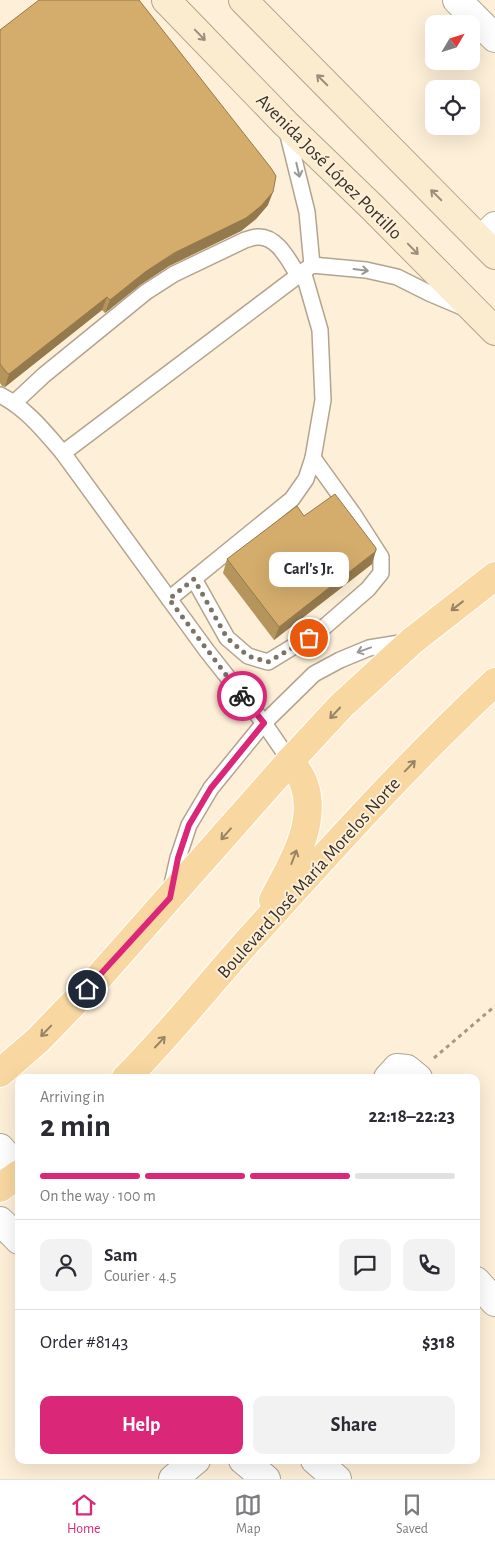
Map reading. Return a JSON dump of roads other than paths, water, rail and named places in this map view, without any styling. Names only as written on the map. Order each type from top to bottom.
[{"type":"main road","name":"Avenida José López Portillo","points":[[166,0],[285,123],[373,208],[495,331]]},
{"type":"main road","points":[[243,0],[490,240]]},
{"type":"main road","points":[[0,1073],[38,1040],[92,984],[341,706],[412,641],[495,576]]},
{"type":"main road","name":"Boulevard José María Morelos Norte","points":[[130,1074],[181,1020],[256,932],[408,767],[448,725],[495,682]]},
{"type":"main road","points":[[256,932],[291,865],[305,829],[309,804],[304,783],[290,761]]},
{"type":"main road","points":[[0,1188],[15,1177]]},
{"type":"street","points":[[457,0],[493,32]]},
{"type":"street","points":[[392,1074],[398,1068],[406,1069],[414,1074]]},
{"type":"street","points":[[0,1148],[15,1165]]},
{"type":"street","points":[[0,1221],[15,1236]]},
{"type":"street","points":[[480,1285],[495,1302]]},
{"type":"street","points":[[172,1479],[191,1464]]},
{"type":"street","points":[[248,1464],[266,1479]]},
{"type":"street","points":[[320,1464],[337,1479]]},
{"type":"lane","points":[[169,599],[292,500],[306,479],[313,458],[323,400],[320,330],[304,270],[307,212],[296,161],[285,123]]},
{"type":"lane","points":[[290,761],[264,723],[169,599],[63,453],[38,422],[6,400],[44,375],[146,292],[174,274],[245,240],[258,236],[268,238],[275,243],[288,259],[304,270],[366,270],[397,277],[475,312]]},
{"type":"lane","points":[[63,453],[304,270]]},
{"type":"lane","points":[[194,579],[227,638],[248,656],[268,662],[322,629],[368,589],[381,572],[381,557],[354,515],[313,458]]},
{"type":"lane","points":[[170,898],[178,858],[189,825],[211,788],[264,723],[314,674],[340,660],[369,648],[412,641]]},
{"type":"place","name":"Carl's Jr.","points":[[309,638]]}]
